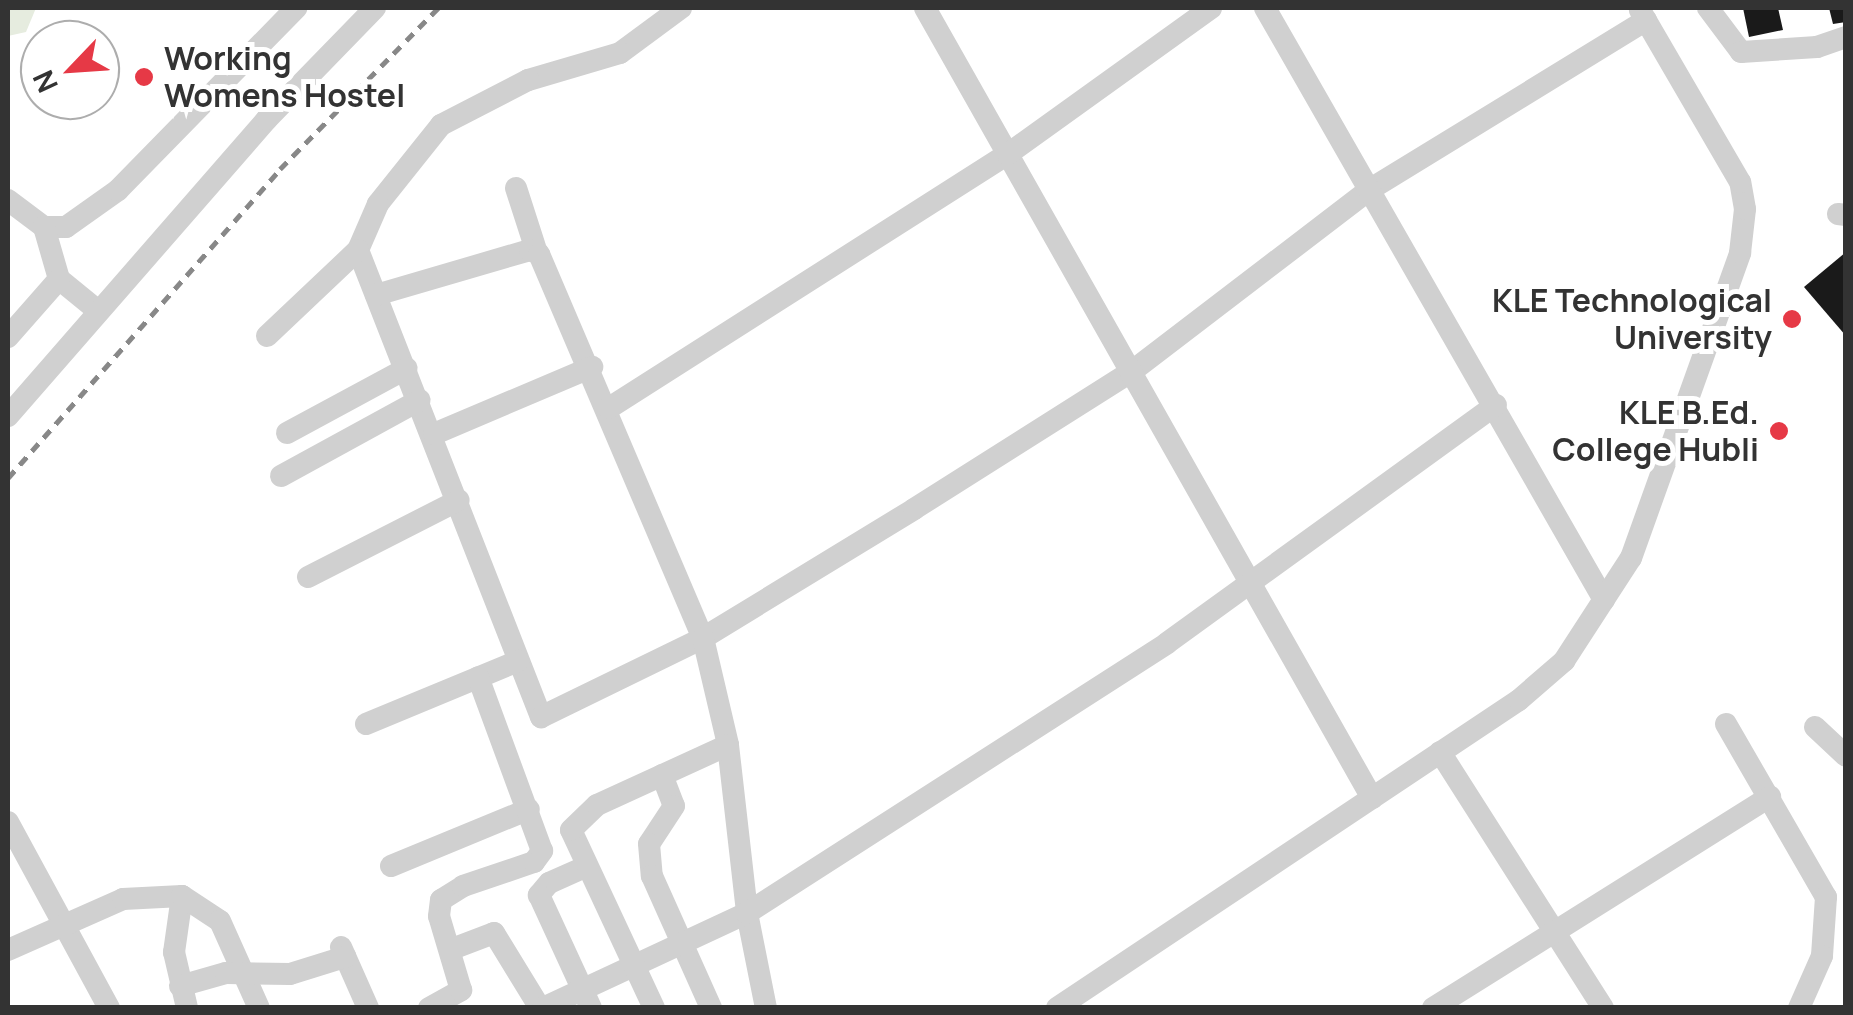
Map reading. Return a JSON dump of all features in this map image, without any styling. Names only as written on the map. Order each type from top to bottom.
[{"type":"street","points":[[8,200],[44,227],[66,227],[118,190],[296,8]]},
{"type":"street","points":[[8,416],[98,310],[375,8]]},
{"type":"street","points":[[267,336],[358,250],[378,204],[441,125],[528,80],[620,52],[681,8]]},
{"type":"street","points":[[925,8],[1247,584],[1372,798]]},
{"type":"street","points":[[608,408],[1008,154],[1211,8]]},
{"type":"street","points":[[1266,8],[1604,600]]},
{"type":"street","points":[[1708,8],[1741,52],[1817,47],[1846,37]]},
{"type":"street","points":[[358,250],[434,434],[539,715],[547,717],[703,638],[1131,372],[1369,190],[1642,14],[1740,182],[1744,233],[1642,532],[1604,600],[1549,675],[1058,1008]]},
{"type":"street","points":[[516,188],[536,250],[592,367],[703,638],[728,745],[747,913],[766,1008]]},
{"type":"street","points":[[44,227],[58,279],[98,310]]},
{"type":"street","points":[[376,294],[536,250]]},
{"type":"street","points":[[8,337],[58,279]]},
{"type":"street","points":[[434,434],[592,367]]},
{"type":"street","points":[[288,432],[407,368]]},
{"type":"street","points":[[280,476],[420,400]]},
{"type":"street","points":[[452,949],[494,933],[541,1008],[586,998],[634,964],[747,913],[1247,584],[1496,405]]},
{"type":"street","points":[[308,577],[458,500]]},
{"type":"street","points":[[366,724],[518,661]]},
{"type":"street","points":[[429,1008],[461,990],[452,949],[438,916],[441,900],[540,857],[543,843],[478,678]]},
{"type":"street","points":[[1726,724],[1826,897],[1822,956],[1799,1008]]},
{"type":"street","points":[[1815,727],[1846,756]]},
{"type":"street","points":[[654,1008],[571,830],[578,820],[728,745]]},
{"type":"street","points":[[1440,752],[1603,1008]]},
{"type":"street","points":[[662,775],[674,806],[654,831],[648,854],[680,943],[711,1008]]},
{"type":"street","points":[[1433,1008],[1770,797]]},
{"type":"street","points":[[391,866],[529,809]]},
{"type":"street","points":[[8,822],[66,921],[109,1008]]},
{"type":"street","points":[[585,867],[548,883],[540,895],[586,998]]},
{"type":"street","points":[[182,896],[174,933],[184,996],[240,972],[290,974],[342,950],[368,1008]]},
{"type":"street","points":[[8,950],[123,899],[182,896],[213,912],[259,1008]]},
{"type":"shaded area","points":[[8,8],[36,8],[31,20],[20,20],[20,33],[8,36]]},
{"type":"building","points":[[1743,8],[1778,8],[1783,30],[1749,37]]},
{"type":"building","points":[[1829,8],[1846,8],[1846,22],[1833,24]]},
{"type":"building","points":[[1846,252],[1846,336],[1804,287]]},
{"type":"railway","points":[[8,478],[280,169],[438,8]]},
{"type":"place","name":"Working Womens Hostel","points":[[144,77]]},
{"type":"place","name":"KLE Technological University","points":[[1792,319]]},
{"type":"place","name":"KLE B.Ed. College Hubli","points":[[1779,431]]}]
